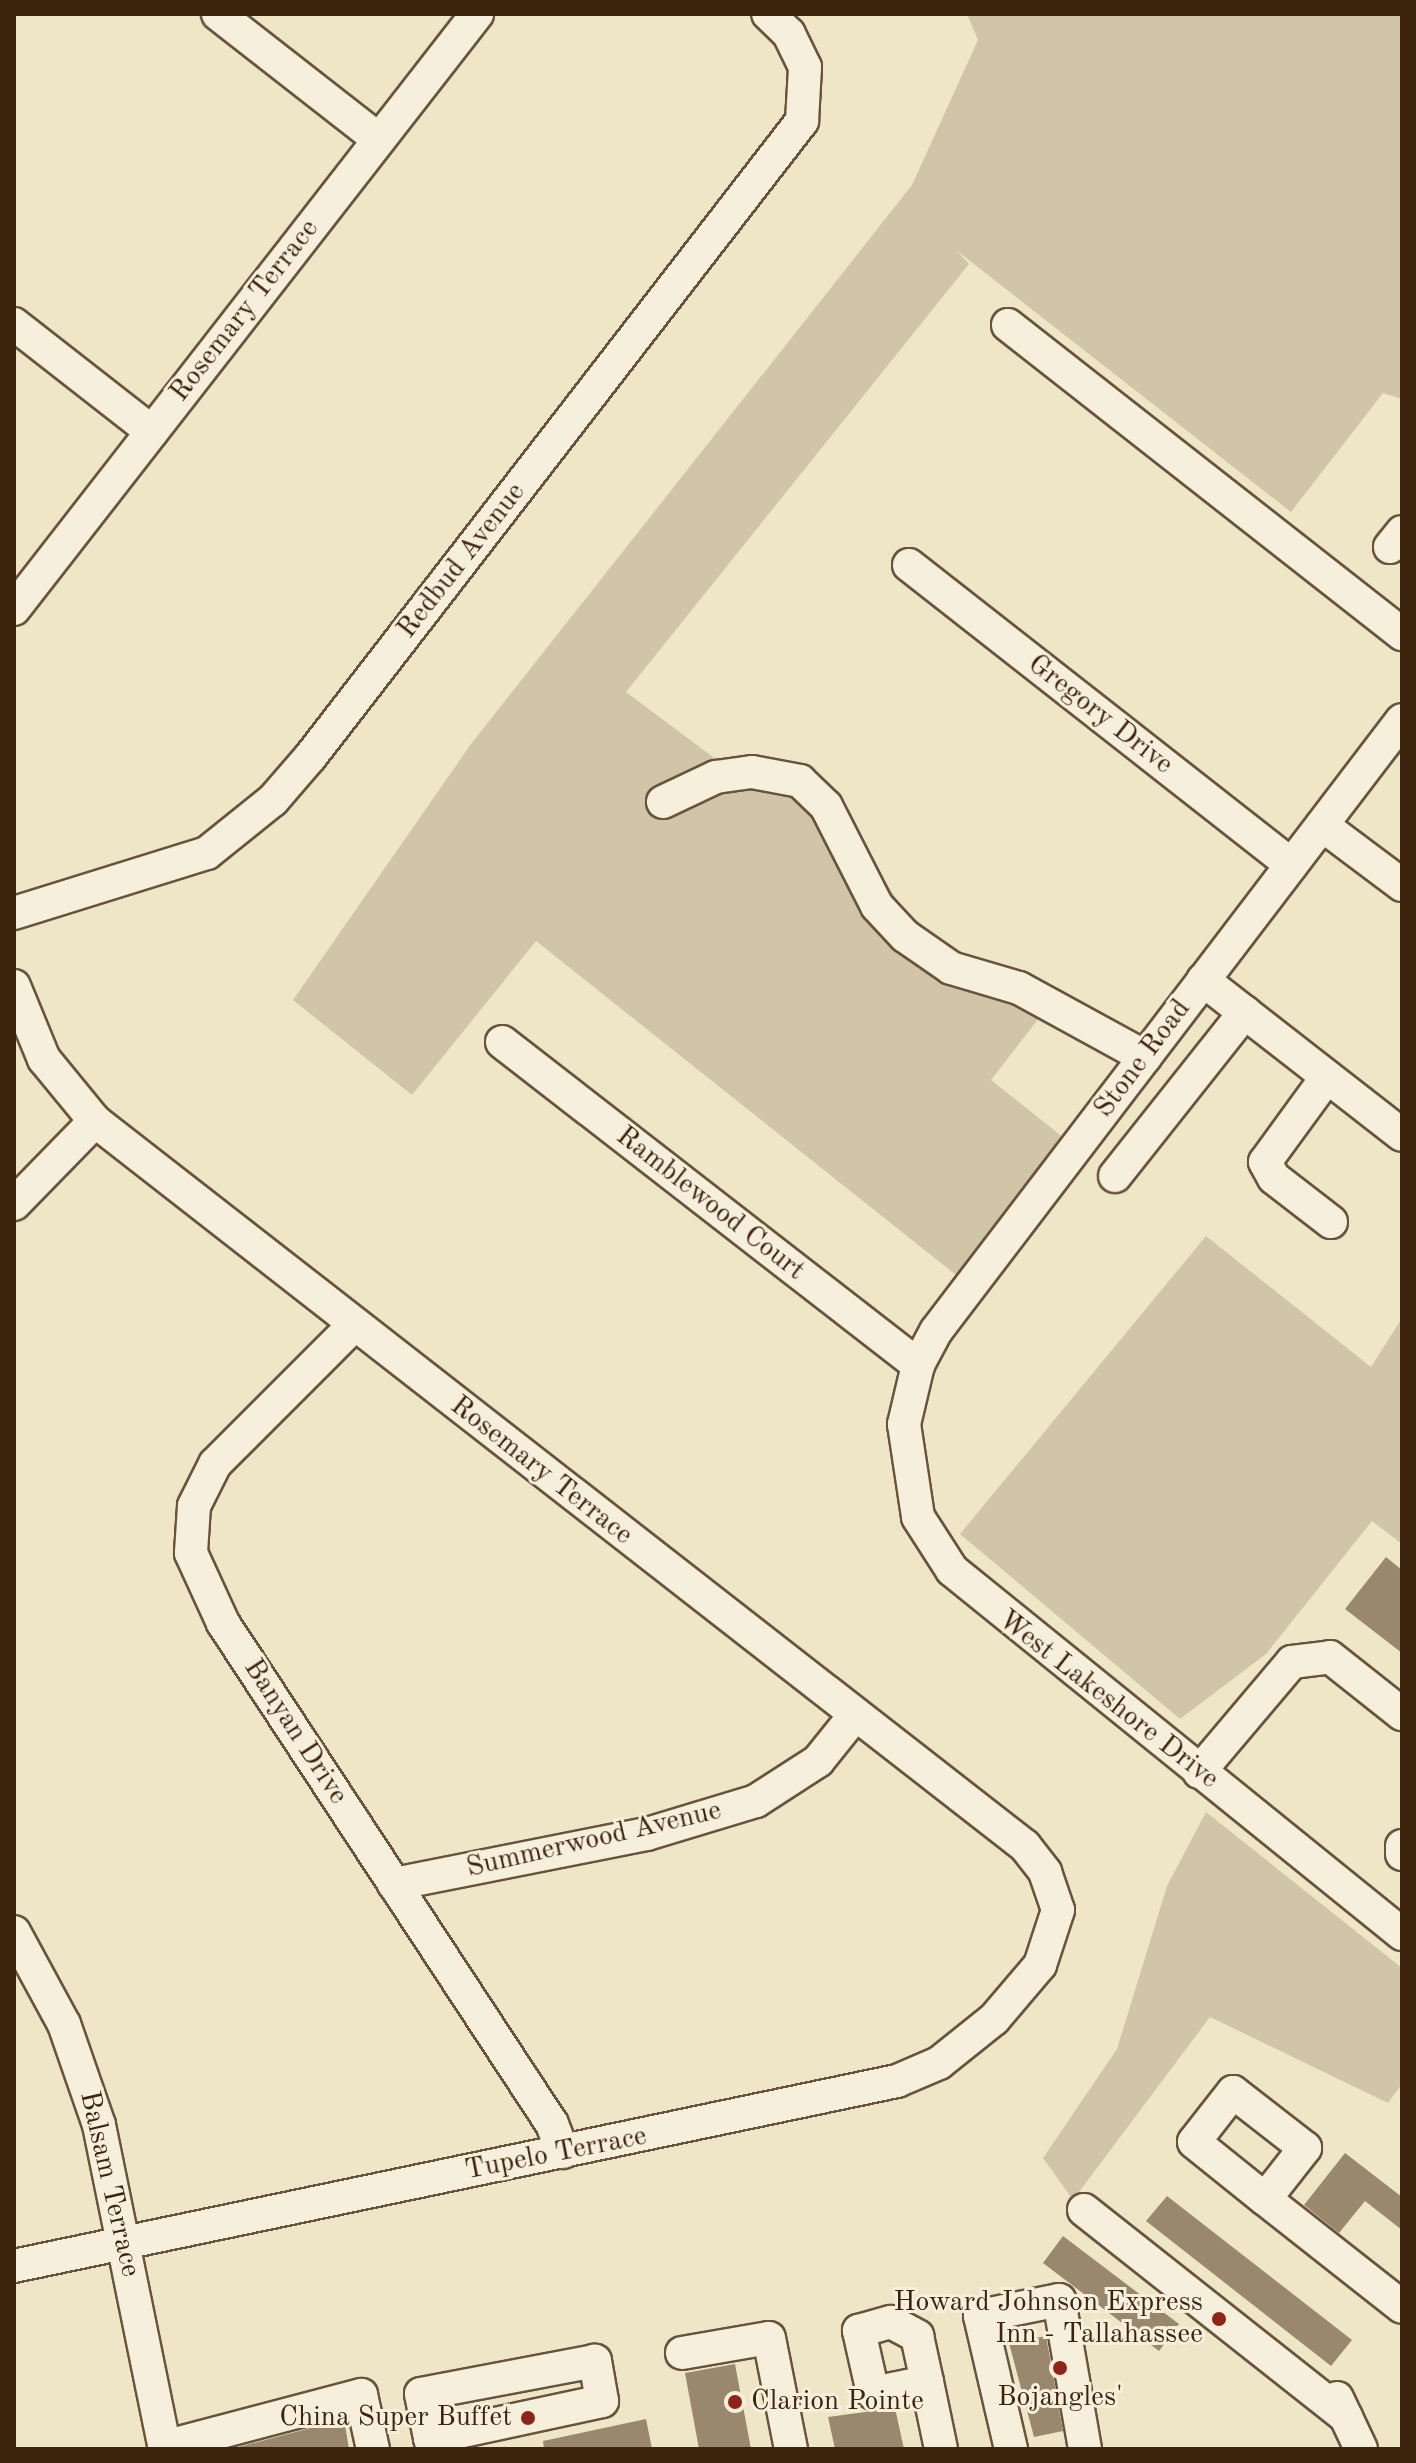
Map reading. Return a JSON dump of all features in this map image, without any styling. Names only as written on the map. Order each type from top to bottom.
[{"type":"street","points":[[218,14],[379,140]]},
{"type":"street","name":"Rosemary Terrace","points":[[14,609],[477,14]]},
{"type":"street","name":"Redbud Avenue","points":[[14,913],[207,853],[273,800],[792,136],[807,108],[808,86],[800,52],[768,14]]},
{"type":"street","points":[[14,324],[152,432]]},
{"type":"street","points":[[1008,325],[1402,634]]},
{"type":"street","name":"Gregory Drive","points":[[909,565],[1291,865]]},
{"type":"street","name":"Stone Road","points":[[905,1411],[918,1365],[952,1309],[1402,720]]},
{"type":"street","points":[[663,802],[716,777],[752,772],[800,781],[826,806],[877,906],[905,936],[951,968],[1019,988],[1145,1057]]},
{"type":"street","points":[[1322,825],[1402,885]]},
{"type":"street","points":[[1203,980],[1402,1135]]},
{"type":"street","name":"Rosemary Terrace","points":[[14,986],[44,1059],[95,1121],[353,1326],[1025,1846],[1053,1888],[1057,1919],[1048,1950]]},
{"type":"street","points":[[1115,1176],[1245,1012]]},
{"type":"street","name":"Ramblewood Court","points":[[502,1042],[918,1365]]},
{"type":"street","points":[[1327,1077],[1265,1162],[1274,1178],[1331,1222]]},
{"type":"street","points":[[14,1204],[95,1121]]},
{"type":"street","name":"Banyan Drive","points":[[353,1326],[215,1464],[194,1506],[191,1542],[217,1613],[552,2124],[563,2152]]},
{"type":"street","name":"West Lakeshore Drive","points":[[905,1411],[909,1489],[952,1570],[1402,1934]]},
{"type":"street","points":[[1199,1772],[1292,1662],[1330,1657],[1402,1714]]},
{"type":"street","name":"Summerwood Avenue","points":[[394,1884],[647,1834],[756,1801],[818,1761],[855,1715]]},
{"type":"street","points":[[1402,1846],[1402,1854]]},
{"type":"street","name":"Balsam Terrace","points":[[14,1932],[83,2071],[123,2243],[165,2448]]},
{"type":"street","name":"Tupelo Terrace","points":[[14,2266],[897,2081],[971,2040],[1048,1950]]},
{"type":"street","points":[[1265,2199],[1402,2307]]},
{"type":"street","points":[[1084,2210],[1346,2417],[1361,2449]]},
{"type":"street","points":[[1012,2449],[980,2316],[1059,2300],[1085,2449]]},
{"type":"street","points":[[682,2353],[769,2338],[791,2449]]},
{"type":"street","points":[[595,2361],[602,2401],[487,2438],[431,2443],[421,2394],[595,2361]]},
{"type":"street","points":[[927,2382],[941,2449]]},
{"type":"street","points":[[165,2448],[361,2395],[373,2449]]},
{"type":"shaded area","points":[[967,14],[1402,14],[1402,399],[1383,393],[1291,512],[956,250],[969,264],[626,692],[725,766],[837,805],[904,911],[940,943],[976,967],[1057,995],[991,1080],[1064,1138],[961,1279],[536,941],[412,1095],[293,1000],[471,744],[912,185],[978,40]]},
{"type":"shaded area","points":[[1206,1236],[1371,1367],[1402,1318],[1402,1544],[1372,1521],[1266,1654],[1180,1719],[960,1534]]},
{"type":"shaded area","points":[[1206,1812],[1402,1968],[1402,2084],[1388,2103],[1210,2017],[1073,2200],[1043,2158],[1117,2049],[1167,1886]]},
{"type":"building","points":[[1386,1557],[1402,1570],[1402,1653],[1345,1609]]},
{"type":"building","points":[[1345,2153],[1402,2197],[1402,2230],[1365,2201],[1339,2233],[1304,2205]]},
{"type":"building","points":[[1167,2196],[1352,2340],[1331,2366],[1146,2221]]},
{"type":"building","points":[[1063,2236],[1179,2324],[1159,2351],[1043,2263]]},
{"type":"building","points":[[1046,2336],[1063,2431],[1034,2437],[1009,2343]]},
{"type":"building","points":[[735,2364],[751,2449],[699,2449],[685,2373]]},
{"type":"building","points":[[895,2408],[904,2449],[835,2449],[828,2417]]},
{"type":"building","points":[[344,2419],[349,2449],[231,2449]]},
{"type":"building","points":[[646,2419],[652,2449],[544,2449],[543,2441]]},
{"type":"place","name":"Howard Johnson Express Inn - Tallahassee","points":[[1219,2319]]},
{"type":"place","name":"Bojangles'","points":[[1060,2368]]},
{"type":"place","name":"Clarion Pointe","points":[[735,2402]]},
{"type":"place","name":"China Super Buffet","points":[[528,2418]]}]
